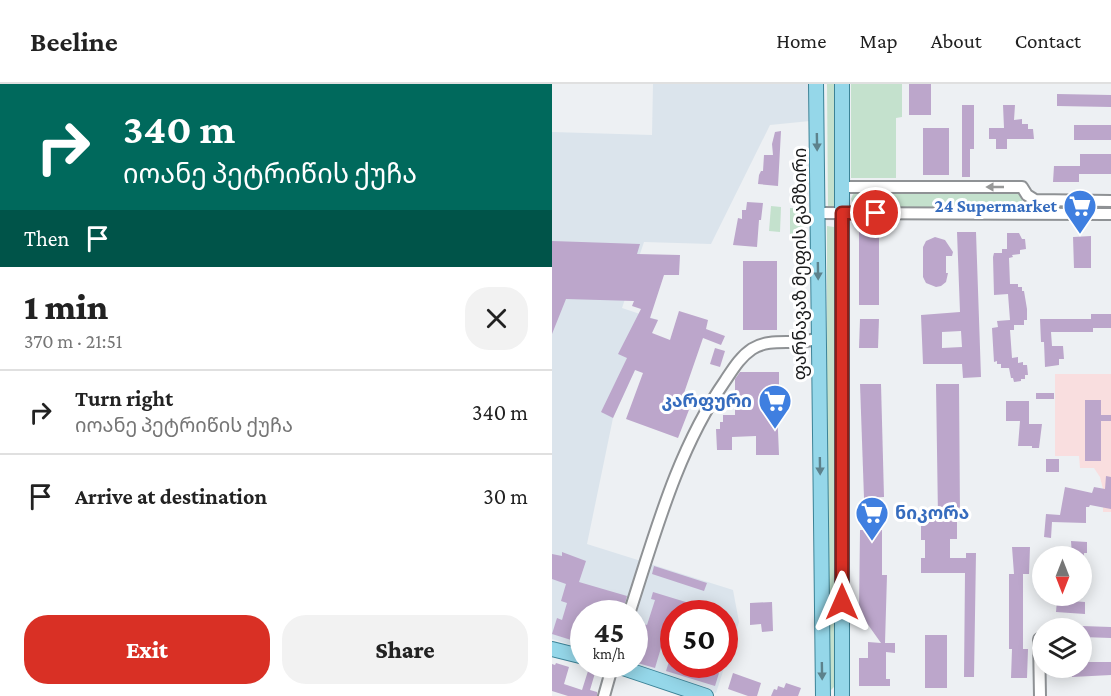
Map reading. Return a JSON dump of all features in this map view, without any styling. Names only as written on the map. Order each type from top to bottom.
[{"type":"main road","name":"ფარნავაზ მეფის გამზირი","points":[[816,84],[823,696]]},
{"type":"main road","points":[[842,84],[842,689],[851,696]]},
{"type":"main road","points":[[553,649],[570,653]]},
{"type":"main road","points":[[648,677],[706,696]]},
{"type":"street","points":[[842,187],[1022,187],[1027,195],[1035,200],[1111,201]]},
{"type":"street","points":[[1021,213],[1028,206],[1027,195]]},
{"type":"street","points":[[818,213],[1111,214]]},
{"type":"street","points":[[634,600],[674,478],[710,403],[739,360],[752,349],[765,343],[809,342],[818,338]]},
{"type":"street","points":[[604,696],[609,678]]},
{"type":"street","points":[[1040,678],[1040,696]]},
{"type":"shaded area","points":[[653,84],[810,84],[810,121],[770,125],[711,244],[644,242],[622,308],[658,320],[613,418],[587,544],[733,590],[735,600],[660,600],[660,675],[648,671],[648,600],[570,600],[570,645],[552,639],[552,132],[652,135]]},
{"type":"shaded area","points":[[1055,374],[1111,374],[1111,512],[1103,512],[1103,489],[1100,477],[1094,468],[1080,468],[1079,456],[1055,456]]},
{"type":"shaded area","points":[[669,678],[721,678],[716,693]]},
{"type":"green space","points":[[827,84],[834,84],[834,208],[828,207]]},
{"type":"green space","points":[[851,84],[902,84],[902,117],[896,118],[896,178],[851,178]]},
{"type":"green space","points":[[855,190],[1017,190],[1022,194],[1022,206],[1020,209],[855,208],[851,199]]},
{"type":"green space","points":[[771,206],[781,207],[780,232],[769,231]]},
{"type":"green space","points":[[790,208],[804,208],[804,238],[790,238]]},
{"type":"green space","points":[[827,226],[834,227],[834,687],[831,690],[827,686]]},
{"type":"building","points":[[909,84],[931,84],[931,115],[909,115]]},
{"type":"building","points":[[1057,94],[1111,95],[1111,107],[1057,106]]},
{"type":"building","points":[[962,105],[974,105],[974,149],[970,149],[970,177],[962,177]]},
{"type":"building","points":[[1003,105],[1015,105],[1014,120],[1022,119],[1022,124],[1028,124],[1028,129],[1033,129],[1034,139],[1007,139],[1007,149],[996,149],[996,139],[989,139],[989,128],[1004,128]]},
{"type":"building","points":[[1074,125],[1111,125],[1111,140],[1074,140]]},
{"type":"building","points":[[923,128],[949,128],[949,175],[923,175]]},
{"type":"building","points":[[781,131],[778,186],[758,184],[759,175],[763,171],[764,155],[773,155],[772,144],[775,132]]},
{"type":"building","points":[[1080,154],[1111,154],[1111,174],[1079,174],[1079,182],[1053,182],[1054,166],[1080,166]]},
{"type":"building","points":[[747,202],[763,203],[757,247],[733,245],[738,218],[742,219],[742,210],[746,210]]},
{"type":"building","points":[[859,228],[879,228],[879,305],[859,305]]},
{"type":"building","points":[[957,232],[976,232],[981,377],[963,378],[962,364],[923,364],[921,315],[960,312]],"holes":[[[961,331],[962,347],[942,348],[942,332]]]},
{"type":"building","points":[[1007,233],[1019,233],[1022,239],[1025,239],[1026,249],[1020,250],[1020,254],[1009,258],[1010,284],[1018,284],[1018,287],[1022,287],[1027,309],[1027,320],[1024,320],[1024,325],[1014,325],[1014,330],[1010,330],[1012,358],[1018,357],[1018,363],[1023,362],[1023,365],[1027,365],[1028,375],[1025,375],[1025,379],[1021,381],[1014,382],[1009,368],[1001,368],[1001,364],[994,362],[992,328],[998,327],[997,321],[1010,320],[1008,294],[994,295],[993,257],[994,253],[1002,253],[1002,249],[1007,249]]},
{"type":"building","points":[[1091,236],[1091,268],[1074,268],[1073,237]]},
{"type":"building","points":[[935,237],[945,240],[953,252],[952,256],[946,256],[946,273],[948,273],[946,282],[936,287],[926,283],[923,277],[923,247],[926,241]]},
{"type":"building","points":[[552,241],[640,244],[637,254],[680,255],[679,275],[664,275],[650,318],[658,320],[652,333],[670,340],[679,311],[708,320],[706,329],[725,336],[721,345],[703,338],[684,393],[694,397],[678,438],[626,419],[643,373],[635,370],[613,418],[601,412],[627,358],[618,354],[641,309],[632,306],[634,301],[566,299],[552,334]]},
{"type":"building","points":[[743,261],[777,261],[777,330],[743,330]]},
{"type":"building","points":[[1091,314],[1111,314],[1111,328],[1093,328],[1093,332],[1051,332],[1052,346],[1063,346],[1064,359],[1059,359],[1059,365],[1045,367],[1040,319],[1091,319]]},
{"type":"building","points":[[860,319],[879,319],[878,348],[859,348]]},
{"type":"building","points":[[715,348],[725,351],[720,367],[710,364]]},
{"type":"building","points":[[740,372],[779,372],[779,407],[777,407],[779,455],[756,455],[756,436],[732,437],[732,450],[717,450],[716,429],[720,429],[723,415],[735,415],[735,379]]},
{"type":"building","points":[[860,384],[881,384],[884,497],[864,498]]},
{"type":"building","points":[[936,384],[959,384],[960,515],[957,515],[957,539],[950,539],[950,558],[966,558],[966,553],[976,553],[974,677],[964,677],[965,573],[921,573],[921,558],[925,558],[925,540],[921,540],[921,518],[938,517]]},
{"type":"building","points":[[1036,393],[1054,393],[1054,399],[1036,399]]},
{"type":"building","points":[[1085,400],[1101,400],[1101,415],[1111,415],[1111,421],[1101,421],[1101,461],[1085,461]]},
{"type":"building","points":[[1006,401],[1029,401],[1029,424],[1042,424],[1039,448],[1018,446],[1020,421],[1006,421]]},
{"type":"building","points":[[1046,459],[1059,459],[1059,472],[1046,472]]},
{"type":"building","points":[[1106,476],[1111,477],[1111,509],[1090,505],[1086,507],[1086,523],[1052,522],[1051,538],[1044,537],[1046,514],[1060,515],[1065,487],[1092,493],[1094,487],[1105,489]]},
{"type":"building","points":[[860,530],[882,530],[882,575],[887,575],[885,643],[895,643],[895,653],[886,652],[886,679],[890,679],[890,686],[859,686],[859,658],[868,658],[868,642],[881,643],[859,612]]},
{"type":"building","points":[[1071,541],[1087,542],[1087,546],[1071,546]]},
{"type":"building","points":[[1012,547],[1030,547],[1029,574],[1023,574],[1023,649],[1028,649],[1027,678],[1011,678],[1009,574],[1014,574]]},
{"type":"building","points":[[562,552],[586,561],[579,582],[627,596],[626,600],[570,600],[570,640],[552,634],[557,618],[562,620],[567,603],[561,601],[566,584],[552,579],[552,554],[562,556]]},
{"type":"building","points":[[654,566],[707,583],[704,591],[652,574]]},
{"type":"building","points":[[653,592],[679,600],[660,600],[660,651],[655,668],[648,666],[648,622],[655,600],[651,599]]},
{"type":"building","points":[[772,602],[773,631],[762,632],[761,624],[750,625],[750,603]]},
{"type":"building","points":[[1056,606],[1085,606],[1085,614],[1056,612]]},
{"type":"building","points":[[1092,626],[1111,627],[1111,638],[1092,637]]},
{"type":"building","points":[[925,635],[947,635],[947,688],[925,688]]},
{"type":"building","points":[[1092,662],[1111,662],[1111,675],[1092,676]]},
{"type":"building","points":[[556,663],[569,667],[564,684],[582,690],[586,678],[594,678],[590,690],[597,692],[597,696],[568,696],[552,691],[552,664]]},
{"type":"building","points":[[738,675],[761,683],[757,696],[748,696],[728,689],[731,678],[738,678]]},
{"type":"building","points":[[689,678],[717,678],[715,686]]},
{"type":"building","points":[[786,683],[801,688],[798,696],[771,696],[774,689],[777,690],[778,686],[784,688]]},
{"type":"place","name":"24 Supermarket","points":[[1080,235]]},
{"type":"place","name":"კარფური","points":[[775,430]]},
{"type":"place","name":"ნიკორა","points":[[872,542]]},
{"type":"route","points":[[842,602],[842,213],[876,213]]}]
